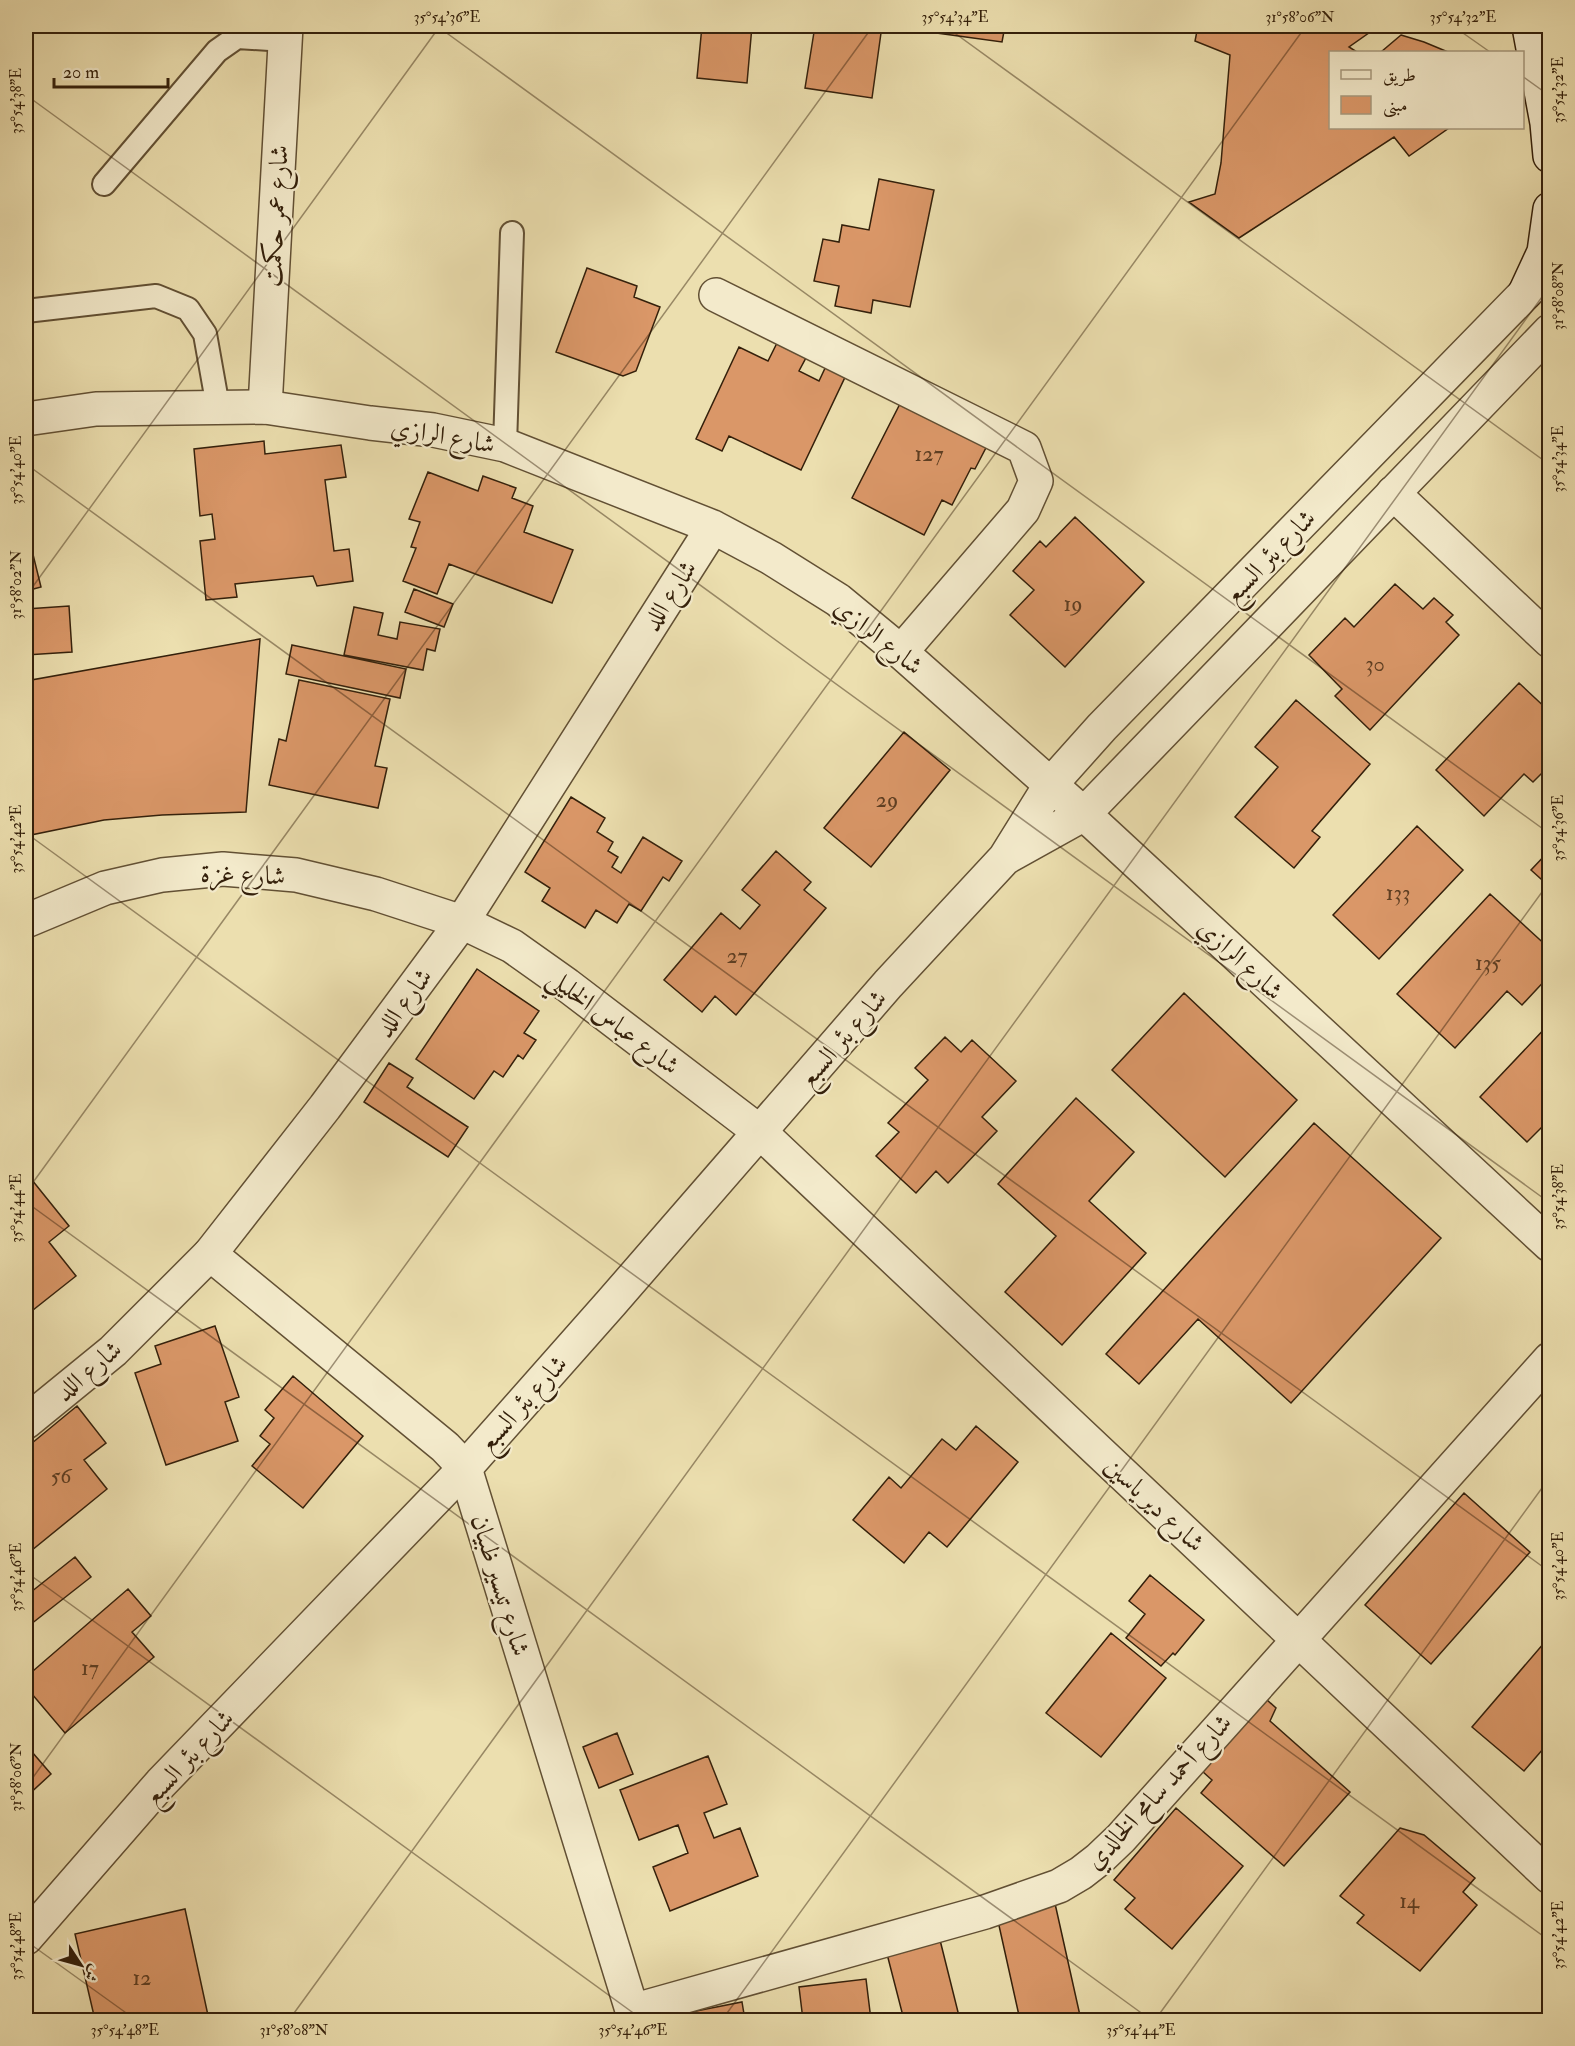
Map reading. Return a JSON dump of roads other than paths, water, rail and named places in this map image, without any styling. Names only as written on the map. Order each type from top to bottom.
[{"type":"street","name":"شارع عمر حكمت","points":[[265,407],[286,33]]},
{"type":"street","points":[[1531,33],[1547,123],[1550,156]]},
{"type":"street","points":[[1525,293],[1544,252],[1550,209]]},
{"type":"street","name":"شارع بئر السبع","points":[[26,1938],[161,1783],[465,1468],[888,984],[1005,858],[1051,784],[1118,710],[1550,267]]},
{"type":"street","points":[[716,295],[1024,448],[1036,481],[1023,510],[901,652]]},
{"type":"street","name":"شارع بئر السبع","points":[[1005,858],[1084,814],[1550,331]]},
{"type":"street","name":"شارع الرازي","points":[[26,419],[96,409],[265,407],[432,430],[505,445],[713,527],[771,558],[838,600],[901,652],[1051,784],[1550,1245]]},
{"type":"street","points":[[1393,493],[1550,641]]},
{"type":"street","name":"شارع اللد","points":[[26,1422],[113,1352],[210,1254],[325,1107],[462,922],[713,527]]},
{"type":"street","name":"شارع غزة","points":[[26,921],[105,888],[162,875],[223,869],[296,875],[376,894],[462,922]]},
{"type":"street","name":"شارع عباس الخليلي","points":[[462,922],[512,946],[558,978],[760,1132]]},
{"type":"street","name":"شارع دير ياسين","points":[[760,1132],[1550,1878]]},
{"type":"street","name":"شارع تيسير ظبيان","points":[[210,1254],[445,1447],[465,1468],[633,2016]]},
{"type":"street","name":"شارع أحمد سامح الخالدي","points":[[633,2016],[986,1912],[1059,1886],[1082,1873],[1121,1838],[1550,1359]]},
{"type":"lane","points":[[104,184],[217,51],[237,37],[286,33]]},
{"type":"lane","points":[[505,445],[513,233]]},
{"type":"lane","points":[[26,311],[156,296],[188,309],[204,334],[218,407]]}]
